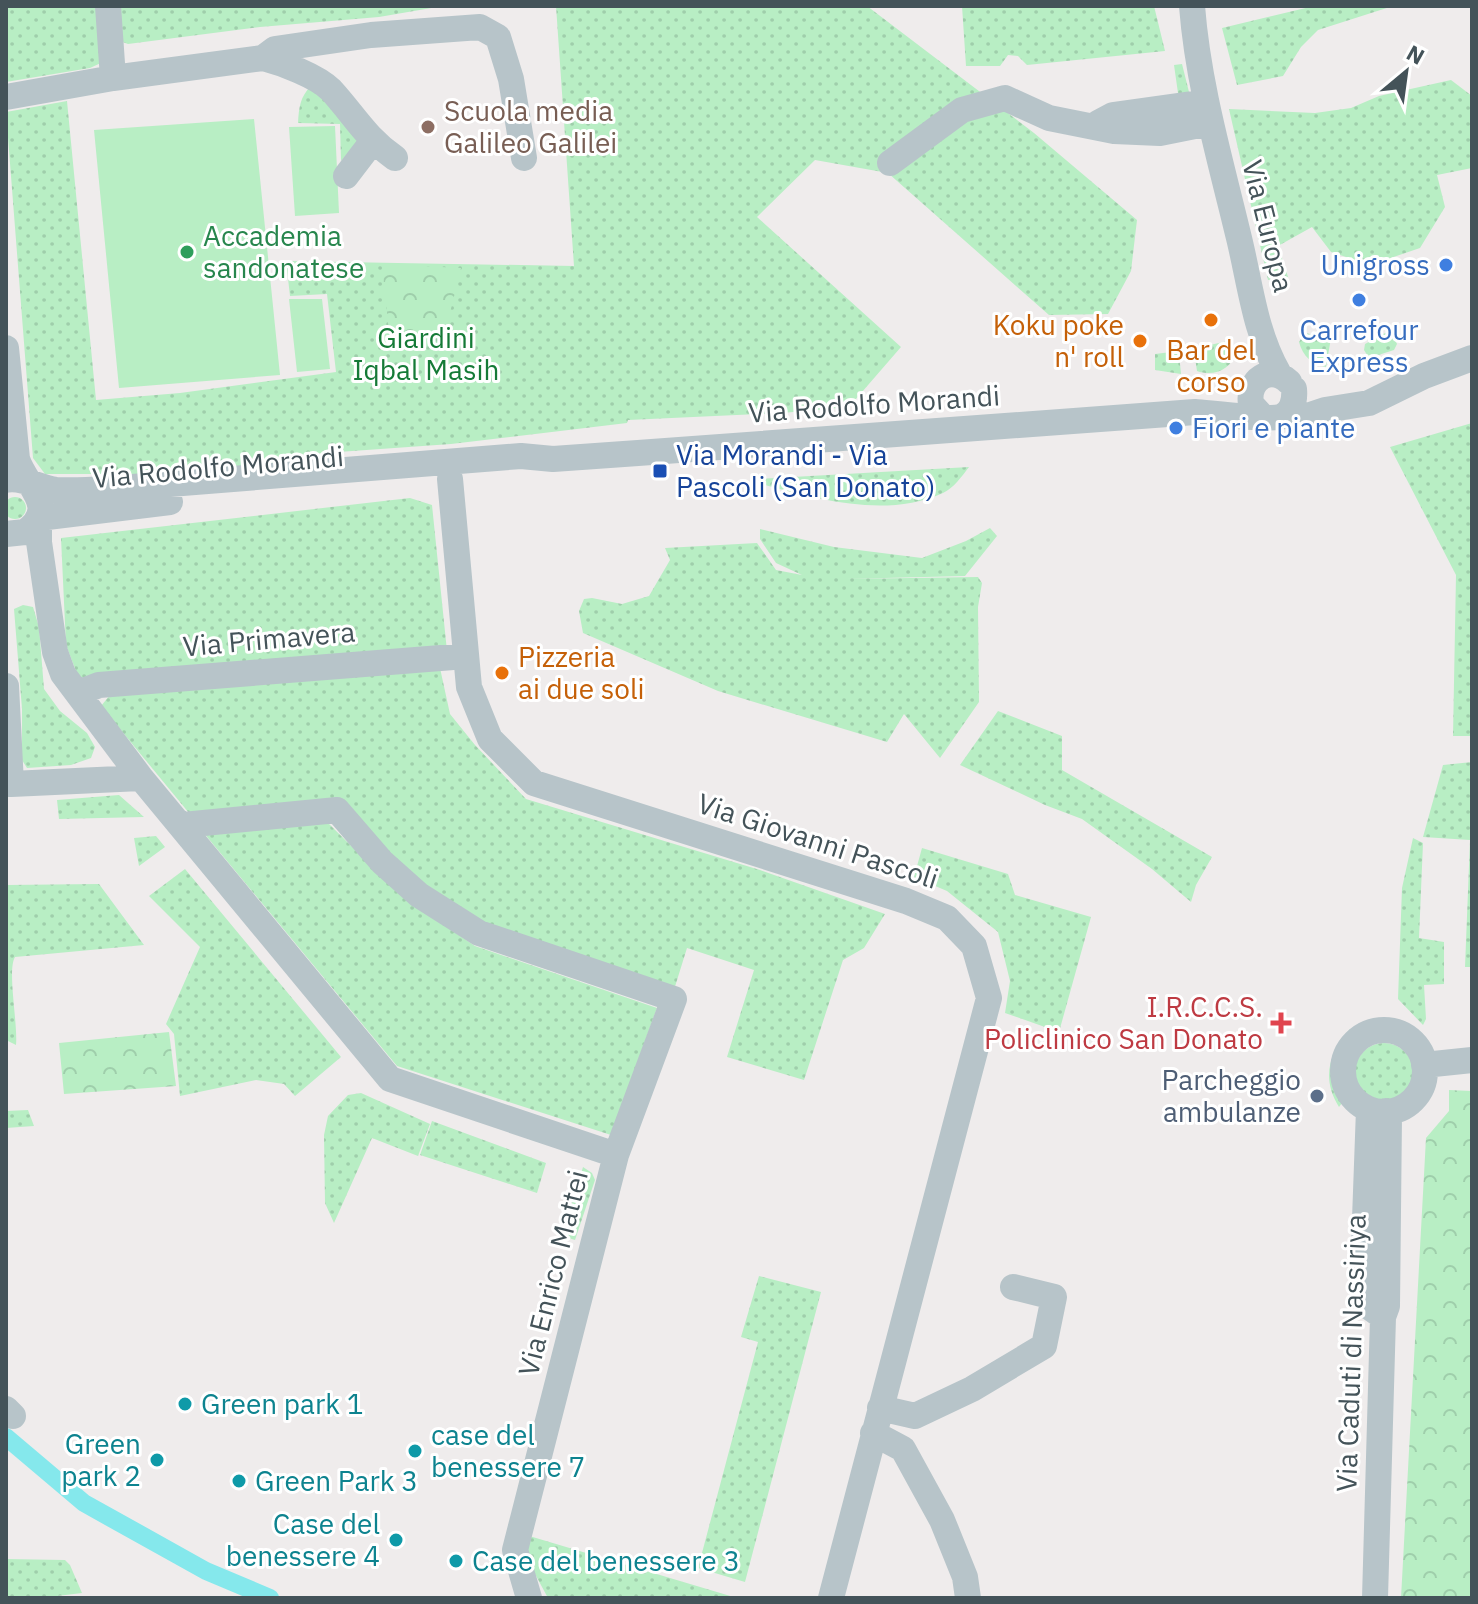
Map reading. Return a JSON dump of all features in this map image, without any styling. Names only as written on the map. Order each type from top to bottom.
[{"type":"street","points":[[108,6],[113,78]]},
{"type":"street","name":"Via Europa","points":[[1192,6],[1208,112],[1239,236],[1271,395]]},
{"type":"street","points":[[263,58],[275,49],[371,35],[480,27],[498,37],[511,79],[524,158]]},
{"type":"street","points":[[6,97],[113,78],[263,58],[280,62],[329,88],[372,142],[395,158]]},
{"type":"street","points":[[890,163],[962,110],[1005,98],[1049,118],[1114,131],[1160,133],[1208,112]]},
{"type":"street","points":[[346,176],[372,142]]},
{"type":"street","name":"Via Enrico Mattei","points":[[6,348],[18,482],[40,499],[39,542],[55,652],[63,674],[117,747],[390,1079],[616,1155],[515,1550],[529,1598]]},
{"type":"street","name":"Via Rodolfo Morandi","points":[[18,482],[55,490],[107,489],[1200,412],[1271,395],[1301,418],[1325,410],[1369,403],[1424,376],[1472,358]]},
{"type":"street","name":"Via Rodolfo Morandi","points":[[6,534],[25,532],[39,518],[67,513],[529,470],[544,458]]},
{"type":"street","name":"Via Rodolfo Morandi","points":[[241,479],[261,486],[435,472],[450,479]]},
{"type":"street","name":"Via Giovanni Pascoli","points":[[450,479],[469,687],[490,739],[534,783],[906,901],[947,918],[974,946],[989,998],[831,1598]]},
{"type":"street","name":"Via Primavera","points":[[78,693],[99,685],[466,656]]},
{"type":"street","points":[[6,686],[8,787],[141,778]]},
{"type":"street","points":[[108,779],[116,764],[117,747]]},
{"type":"street","points":[[183,825],[337,810],[382,862],[419,895],[479,933],[674,999],[616,1155]]},
{"type":"street","points":[[1378,1031],[1399,1033],[1414,1043],[1424,1065],[1424,1078],[1416,1096],[1399,1109],[1378,1110],[1350,1093],[1344,1076],[1348,1052],[1360,1038],[1378,1031]]},
{"type":"street","points":[[1424,1065],[1472,1060]]},
{"type":"street","name":"Via Caduti di Nassiriya","points":[[1375,1598],[1373,1310],[1378,1110]]},
{"type":"street","points":[[876,1420],[915,1416],[972,1389],[1044,1346],[1054,1297],[1013,1287]]},
{"type":"street","points":[[876,1420],[903,1449],[942,1520],[965,1577],[968,1598]]},
{"type":"green space","points":[[6,6],[443,6],[379,17],[260,27],[128,44],[104,35],[103,62],[90,68],[6,82]]},
{"type":"green space","name":"Giardini Iqbal Masih","points":[[556,6],[867,6],[1034,133],[1137,220],[1131,271],[1108,314],[1049,315],[888,173],[815,160],[757,217],[901,347],[849,407],[628,420],[627,423],[451,444],[296,455],[282,464],[138,474],[45,474],[33,458],[6,112],[67,101],[96,400],[180,393],[336,372],[327,294],[290,296],[286,261],[574,266]]},
{"type":"green space","points":[[962,6],[1154,6],[1165,51],[1027,65],[1018,56],[1008,55],[1000,66],[966,66]]},
{"type":"green space","points":[[1314,6],[1393,6],[1318,30],[1301,47],[1283,76],[1237,85],[1222,28]]},
{"type":"green space","points":[[1182,64],[1190,96],[1178,93],[1174,65]]},
{"type":"green space","points":[[1451,80],[1472,96],[1472,168],[1437,175],[1445,207],[1420,248],[1370,265],[1331,252],[1312,227],[1278,246],[1288,277],[1268,280],[1229,109],[1315,113],[1351,108],[1379,96]]},
{"type":"green space","points":[[311,86],[360,139],[341,161],[340,124],[298,123],[304,94]]},
{"type":"green space","name":"Accademia sandonatese","points":[[254,119],[280,375],[119,388],[94,130]]},
{"type":"green space","points":[[335,126],[339,213],[295,216],[289,127]]},
{"type":"green space","points":[[382,264],[461,268],[446,329],[389,332]]},
{"type":"green space","points":[[289,299],[322,299],[330,369],[297,372]]},
{"type":"green space","points":[[1392,332],[1397,344],[1394,350],[1369,358],[1364,350],[1365,344]]},
{"type":"green space","points":[[1305,333],[1331,338],[1326,367],[1312,362],[1303,352],[1299,342]]},
{"type":"green space","points":[[1228,341],[1236,351],[1226,367],[1215,372],[1197,371],[1196,348]]},
{"type":"green space","points":[[1155,354],[1179,354],[1181,374],[1155,370]]},
{"type":"green space","points":[[1472,423],[1472,736],[1453,736],[1456,575],[1390,447]]},
{"type":"green space","points":[[969,467],[943,493],[898,505],[875,506],[829,500],[761,484],[759,479]]},
{"type":"green space","points":[[15,497],[23,500],[26,508],[23,516],[15,519],[7,516],[4,508],[7,500]]},
{"type":"green space","points":[[410,498],[432,505],[447,651],[79,679],[66,645],[61,538]]},
{"type":"green space","points":[[990,528],[997,536],[965,576],[844,579],[978,577],[982,583],[978,607],[979,702],[940,758],[904,714],[887,742],[718,691],[583,633],[579,611],[584,599],[622,604],[649,596],[670,560],[665,548],[757,543],[776,570],[802,575],[776,563],[760,539],[760,529],[834,547],[922,558]]},
{"type":"green space","points":[[23,605],[33,607],[39,627],[44,689],[60,711],[87,733],[95,747],[91,758],[71,765],[27,768],[22,760],[22,709],[14,609]]},
{"type":"green space","points":[[440,668],[450,714],[526,799],[760,870],[885,914],[864,948],[843,960],[804,1080],[727,1057],[754,970],[687,948],[673,993],[482,929],[426,891],[354,818],[189,813],[101,706],[110,695]]},
{"type":"green space","points":[[998,711],[1062,736],[1062,770],[1212,857],[1196,885],[1191,902],[1152,869],[1082,819],[960,765]]},
{"type":"green space","points":[[1472,762],[1472,967],[1465,967],[1470,840],[1423,837],[1443,765]]},
{"type":"green space","points":[[119,795],[144,817],[59,819],[57,800]]},
{"type":"green space","points":[[327,822],[404,898],[475,946],[657,1008],[611,1135],[397,1066],[203,832]]},
{"type":"green space","points":[[156,836],[165,847],[139,866],[134,838]]},
{"type":"green space","points":[[1413,838],[1423,843],[1419,938],[1444,942],[1444,984],[1424,985],[1426,1019],[1423,1025],[1398,999],[1402,888]]},
{"type":"green space","points":[[922,848],[1008,874],[1015,895],[1091,917],[1059,1032],[1005,1013],[1010,981],[998,932],[947,891],[914,877]]},
{"type":"green space","points":[[185,869],[341,1057],[295,1096],[284,1084],[256,1080],[180,1096],[174,1034],[166,1024],[200,947],[149,896]]},
{"type":"green space","points":[[99,884],[144,945],[15,957],[12,973],[16,1045],[6,1040],[6,885]]},
{"type":"green space","points":[[1350,1029],[1354,1032],[1341,1049],[1335,1066],[1335,1083],[1342,1103],[1339,1107],[1330,1086],[1330,1066],[1337,1047]]},
{"type":"green space","points":[[169,1032],[176,1086],[64,1094],[59,1043]]},
{"type":"green space","points":[[1384,1043],[1405,1051],[1413,1072],[1405,1093],[1384,1101],[1363,1093],[1355,1072],[1363,1051]]},
{"type":"green space","points":[[1449,1090],[1472,1091],[1472,1598],[1401,1598],[1426,1138],[1449,1111]]},
{"type":"green space","points":[[361,1093],[430,1124],[418,1156],[372,1138],[334,1223],[325,1203],[324,1135],[328,1116],[348,1095]]},
{"type":"green space","points":[[28,1110],[34,1126],[6,1128],[6,1111]]},
{"type":"green space","points":[[432,1121],[546,1163],[537,1193],[420,1155]]},
{"type":"green space","points":[[583,1167],[592,1173],[595,1180],[575,1240],[562,1236]]},
{"type":"green space","points":[[759,1276],[821,1292],[745,1582],[698,1568],[758,1342],[741,1337]]},
{"type":"green space","points":[[526,1535],[737,1598],[548,1598],[522,1550]]},
{"type":"green space","points":[[6,1559],[65,1560],[82,1593],[6,1598]]},
{"type":"waterway","points":[[6,1437],[84,1503],[206,1571],[270,1598]]},
{"type":"place","name":"Scuola media Galileo Galilei","points":[[428,127]]},
{"type":"place","name":"Accademia sandonatese","points":[[187,252]]},
{"type":"place","name":"Unigross","points":[[1446,265]]},
{"type":"place","name":"Carrefour Express","points":[[1359,300]]},
{"type":"place","name":"Bar del corso","points":[[1211,320]]},
{"type":"place","name":"Koku poke n' roll","points":[[1140,341]]},
{"type":"place","name":"Fiori e piante","points":[[1176,428]]},
{"type":"place","name":"Via Morandi - Via Pascoli (San Donato)","points":[[660,471]]},
{"type":"place","name":"Pizzeria ai due soli","points":[[502,673]]},
{"type":"place","name":"I.R.C.C.S. Policlinico San Donato","points":[[1281,1023]]},
{"type":"place","name":"Parcheggio ambulanze","points":[[1317,1096]]},
{"type":"place","name":"Green park 1","points":[[185,1404]]},
{"type":"place","name":"case del benessere 7","points":[[415,1451]]},
{"type":"place","name":"Green park 2","points":[[157,1460]]},
{"type":"place","name":"Green Park 3","points":[[239,1481]]},
{"type":"place","name":"Case del benessere 4","points":[[396,1540]]},
{"type":"place","name":"Case del benessere 3","points":[[456,1561]]}]
